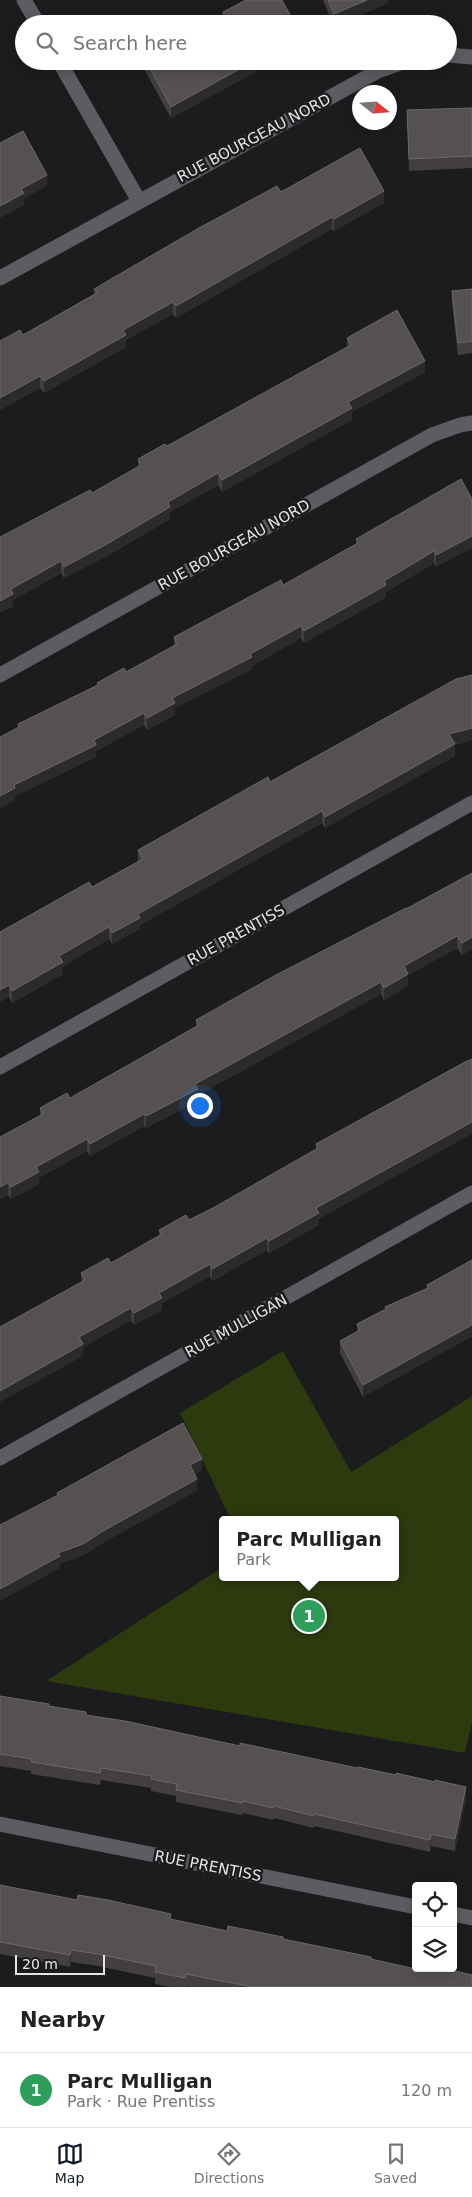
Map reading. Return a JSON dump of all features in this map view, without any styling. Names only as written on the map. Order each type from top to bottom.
[{"type":"street","points":[[24,0],[33,15]]},
{"type":"street","points":[[457,56],[472,57]]},
{"type":"street","points":[[64,70],[139,201]]},
{"type":"street","name":"RUE BOURGEAU NORD","points":[[0,278],[381,70]]},
{"type":"street","name":"RUE BOURGEAU NORD","points":[[0,676],[432,434],[472,423]]},
{"type":"street","name":"RUE PRENTISS","points":[[0,1067],[472,803]]},
{"type":"street","name":"RUE MULLIGAN","points":[[0,1458],[472,1193]]},
{"type":"street","name":"RUE PRENTISS","points":[[0,1824],[412,1906]]},
{"type":"street","points":[[457,1915],[472,1918]]},
{"type":"green space","points":[[283,1351],[351,1472],[472,1396],[472,1722],[465,1753],[46,1681],[219,1570],[219,1581],[399,1581],[399,1516],[229,1516],[180,1413]]},
{"type":"building","points":[[246,0],[282,0],[290,15],[222,15],[223,12]]},
{"type":"building","points":[[328,0],[367,0],[334,14]]},
{"type":"building","points":[[151,70],[238,70],[171,107]]},
{"type":"building","points":[[472,108],[472,156],[409,159],[407,110]]},
{"type":"building","points":[[23,131],[47,175],[21,189],[24,193],[0,206],[0,143]]},
{"type":"building","points":[[360,148],[384,191],[334,219],[332,217],[176,306],[173,302],[123,330],[126,335],[44,381],[40,376],[0,398],[0,341],[20,330],[23,335],[97,293],[94,289],[199,228],[277,186],[281,192]]},
{"type":"building","points":[[472,289],[472,341],[458,343],[452,291]]},
{"type":"building","points":[[397,310],[425,361],[348,402],[352,408],[222,480],[218,473],[168,502],[170,507],[107,544],[64,567],[61,561],[11,589],[13,594],[0,601],[0,537],[90,490],[92,493],[141,465],[138,459],[165,444],[167,446],[351,345],[347,338]]},
{"type":"building","points":[[461,479],[472,499],[472,536],[436,555],[434,551],[384,581],[386,585],[304,631],[301,626],[250,654],[252,657],[172,698],[175,703],[147,718],[144,713],[94,740],[96,745],[14,785],[15,788],[0,796],[0,737],[19,727],[18,724],[98,685],[97,683],[124,668],[126,672],[177,644],[174,637],[281,580],[283,585],[358,543],[356,539]]},
{"type":"building","points":[[472,675],[472,728],[449,734],[455,744],[325,817],[322,811],[138,914],[140,918],[112,933],[109,927],[59,956],[63,962],[12,991],[9,985],[0,990],[0,932],[89,882],[92,887],[143,859],[138,850],[268,777],[270,782],[456,679]]},
{"type":"building","points":[[472,873],[472,937],[462,943],[457,936],[404,966],[408,974],[384,988],[381,982],[195,1084],[198,1089],[146,1116],[144,1114],[90,1144],[87,1139],[36,1167],[39,1172],[11,1187],[8,1183],[0,1187],[0,1137],[43,1114],[40,1108],[67,1093],[70,1098],[199,1025],[196,1020],[274,976]]},
{"type":"building","points":[[472,1059],[472,1122],[316,1208],[319,1213],[269,1241],[267,1238],[212,1269],[210,1264],[159,1293],[162,1298],[134,1313],[131,1308],[79,1337],[83,1344],[0,1391],[0,1327],[85,1280],[81,1273],[108,1258],[111,1263],[162,1234],[159,1230],[186,1215],[189,1220],[213,1208],[318,1148],[316,1144]]},
{"type":"building","points":[[472,1260],[472,1325],[363,1385],[340,1341],[360,1330],[357,1324],[386,1309],[385,1307],[428,1288],[427,1285]]},
{"type":"building","points":[[183,1423],[202,1459],[190,1465],[197,1479],[83,1544],[58,1553],[60,1556],[0,1589],[0,1525],[58,1495],[57,1493]]},
{"type":"building","points":[[0,1696],[49,1704],[49,1706],[86,1712],[86,1715],[125,1721],[240,1746],[240,1743],[357,1768],[396,1775],[396,1773],[466,1787],[455,1839],[431,1834],[430,1840],[274,1806],[273,1808],[243,1801],[242,1803],[176,1790],[177,1784],[151,1779],[152,1776],[101,1768],[100,1773],[31,1762],[32,1759],[0,1754]]},
{"type":"building","points":[[0,1885],[77,1900],[78,1895],[108,1900],[171,1914],[170,1919],[227,1931],[228,1926],[371,1957],[371,1959],[412,1968],[412,1972],[457,1971],[472,1975],[472,1987],[253,1987],[186,1974],[185,1978],[155,1972],[156,1966],[98,1954],[71,1950],[70,1955],[0,1942]]},
{"type":"place","name":"Parc Mulligan","points":[[309,1616]]}]
